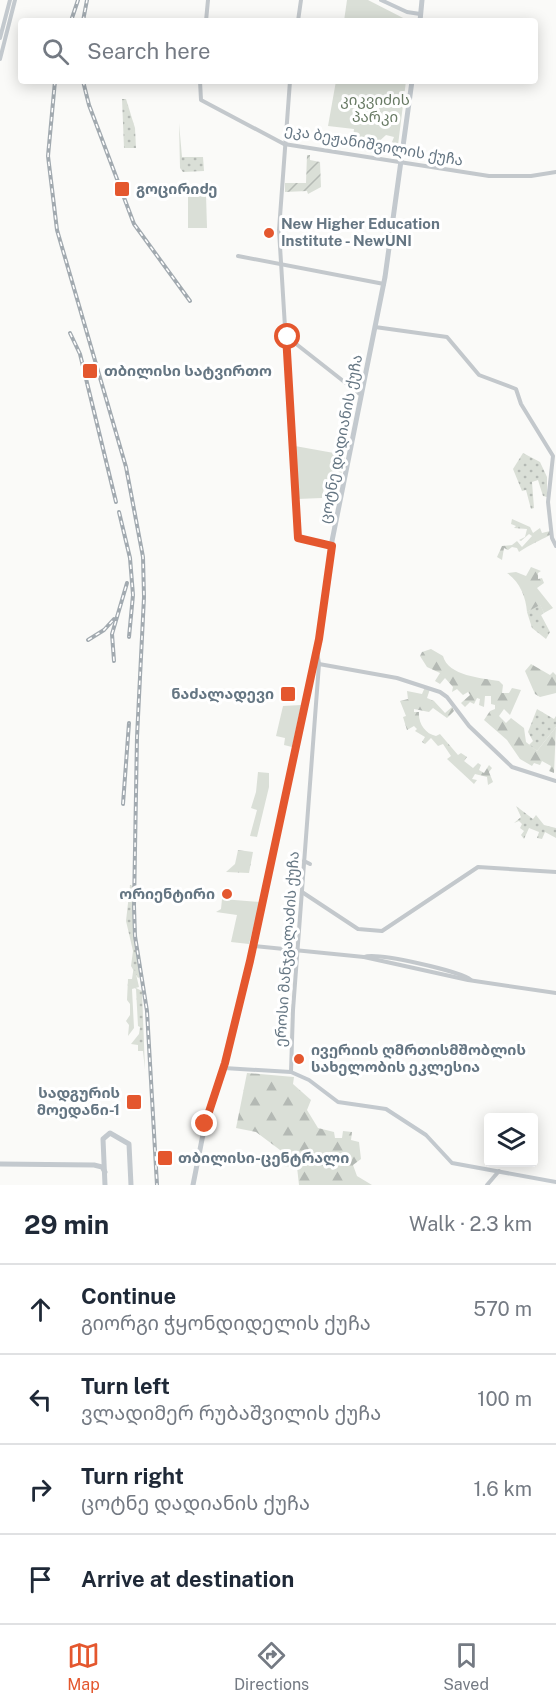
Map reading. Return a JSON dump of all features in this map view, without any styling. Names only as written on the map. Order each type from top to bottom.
[{"type":"main road","points":[[0,38],[13,0]]},
{"type":"main road","points":[[0,59],[13,0]]},
{"type":"main road","points":[[381,0],[407,12],[421,14]]},
{"type":"main road","points":[[420,18],[424,0]]},
{"type":"main road","name":"ცოტნე დადიანის ქუჩა","points":[[193,1185],[207,1114],[224,1068],[253,946],[317,648],[332,546],[384,284],[412,84]]},
{"type":"main road","points":[[224,1068],[291,1072],[309,1080],[338,1102],[375,1105],[386,1109],[426,1135],[452,1163],[556,1182]]},
{"type":"main road","points":[[105,1182],[103,1139],[108,1133],[114,1133],[128,1142],[131,1185]]},
{"type":"main road","points":[[98,1164],[104,1150]]},
{"type":"main road","points":[[0,1164],[98,1164],[104,1169],[105,1182]]},
{"type":"street","points":[[206,18],[208,0]]},
{"type":"street","points":[[298,18],[301,0]]},
{"type":"street","name":"ეკა ბეჟანიშვილის ქუჩა","points":[[200,84],[198,97],[284,144],[500,177],[531,177],[556,172]]},
{"type":"street","points":[[290,84],[279,230],[298,538],[332,546]]},
{"type":"street","points":[[269,261],[277,258],[280,252]]},
{"type":"street","points":[[238,256],[384,284]]},
{"type":"street","points":[[375,327],[447,337],[479,375],[516,389],[521,404],[553,456],[548,502],[552,516],[552,538],[556,546]]},
{"type":"street","points":[[286,335],[361,395]]},
{"type":"street","name":"ეროსი მანჯგალაძის ქუჩა","points":[[291,1072],[297,951],[304,867],[307,861],[319,664],[317,648]]},
{"type":"street","points":[[319,664],[414,682],[444,695],[469,726],[507,763],[529,774],[556,781]]},
{"type":"street","points":[[302,892],[356,928],[381,930],[481,867],[556,872]]},
{"type":"street","points":[[253,946],[369,957],[472,980],[555,993],[556,1000]]},
{"type":"street","points":[[487,1185],[499,1171]]},
{"type":"green space","points":[[347,0],[368,0],[403,18],[344,18]]},
{"type":"green space","name":"კიკვიძის პარკი","points":[[335,84],[406,84],[398,145],[392,142],[394,137],[386,135],[375,145],[374,153],[352,148],[354,129],[328,126]]},
{"type":"green space","points":[[122,99],[126,99],[135,128],[136,148],[124,148]]},
{"type":"green space","points":[[179,123],[182,157],[203,157],[204,171],[183,172],[180,168]]},
{"type":"green space","points":[[307,155],[310,155],[310,160],[320,162],[321,187],[308,194],[307,191],[285,192],[285,183],[306,183]]},
{"type":"green space","points":[[188,194],[206,194],[207,228],[188,228]]},
{"type":"green space","points":[[295,446],[345,455],[338,491],[324,488],[322,498],[297,499]]},
{"type":"green space","points":[[523,453],[540,462],[547,477],[547,497],[543,496],[538,480],[532,482],[534,508],[531,509],[526,490],[522,491],[513,469]]},
{"type":"green space","points":[[512,519],[530,527],[533,533],[540,528],[542,533],[550,531],[550,535],[519,552],[517,548],[512,547],[508,550],[504,548],[502,560],[497,557],[502,546],[512,545],[517,541],[522,547],[532,536],[529,534],[521,541],[519,540],[525,537],[527,529],[514,528],[516,526],[511,524]]},
{"type":"green space","points":[[531,567],[541,571],[538,573],[538,579],[542,578],[544,583],[537,588],[553,608],[544,613],[540,605],[527,612],[522,590],[507,573],[516,572],[526,576]]},
{"type":"green space","points":[[540,604],[544,613],[541,615],[550,632],[546,639],[532,628],[527,612]]},
{"type":"green space","points":[[431,649],[443,656],[446,663],[458,672],[499,681],[503,685],[502,693],[509,693],[512,688],[521,690],[510,715],[504,709],[499,716],[506,723],[511,718],[524,728],[526,742],[537,751],[556,727],[554,773],[549,771],[551,766],[542,761],[540,765],[534,763],[532,766],[520,759],[507,740],[484,720],[490,711],[495,709],[495,705],[491,704],[491,696],[485,696],[484,707],[479,705],[480,699],[477,698],[474,704],[470,702],[465,707],[461,703],[470,695],[468,692],[463,695],[457,689],[452,692],[453,687],[445,678],[440,684],[435,681],[440,673],[427,667],[420,656],[422,652]]},
{"type":"green space","points":[[531,664],[550,675],[553,672],[556,675],[556,693],[540,697],[535,694],[525,671]]},
{"type":"green space","points":[[425,687],[430,689],[427,698],[434,701],[445,713],[452,707],[454,711],[447,718],[433,708],[429,712],[414,709],[414,712],[419,712],[423,727],[432,735],[440,734],[458,755],[461,753],[467,757],[464,761],[473,768],[478,763],[481,765],[479,770],[484,773],[489,765],[492,768],[489,772],[493,782],[488,785],[487,777],[475,774],[472,779],[477,780],[474,784],[447,759],[451,756],[443,744],[438,746],[431,738],[425,744],[422,742],[425,737],[415,731],[417,729],[414,726],[407,730],[403,717],[406,716],[400,701],[408,699],[407,691],[422,694]]},
{"type":"green space","points":[[301,705],[292,747],[284,745],[285,738],[276,736],[283,706]]},
{"type":"green space","points":[[537,709],[554,719],[556,716],[556,727],[537,751],[529,745],[533,741],[528,732]]},
{"type":"green space","points":[[258,772],[269,773],[269,787],[257,837],[250,836],[257,810],[251,808],[256,792]]},
{"type":"green space","points":[[516,806],[533,819],[536,815],[544,825],[556,828],[556,838],[545,832],[542,839],[537,838],[539,832],[529,828],[524,839],[521,835],[524,831],[520,828],[522,824],[519,821],[514,823],[521,817]]},
{"type":"green space","points":[[238,850],[253,852],[249,873],[226,872],[235,864]]},
{"type":"green space","points":[[130,885],[133,886],[133,921],[140,977],[138,978],[131,966],[133,951],[126,921]]},
{"type":"green space","points":[[222,899],[260,902],[249,944],[231,942],[237,915],[216,912],[221,909]]},
{"type":"green space","points":[[134,965],[139,987],[132,989],[134,1028],[128,1036],[129,1025],[126,1021],[130,1015],[130,1004],[127,1000],[128,979],[132,979]]},
{"type":"green space","points":[[134,987],[142,991],[145,1070],[143,1051],[138,1051],[138,1045],[131,1044],[139,1034],[140,1027],[138,1026]]},
{"type":"green space","points":[[247,1073],[294,1077],[293,1084],[311,1100],[307,1110],[318,1128],[334,1132],[335,1138],[342,1138],[343,1131],[352,1132],[351,1140],[359,1142],[361,1159],[353,1165],[357,1176],[372,1185],[299,1185],[297,1167],[284,1166],[280,1150],[256,1132],[236,1128]]},
{"type":"railway","points":[[72,18],[78,0]]},
{"type":"railway","points":[[84,18],[87,0]]},
{"type":"railway","points":[[55,84],[48,156],[57,230],[126,467],[143,557],[144,597],[137,737],[134,906],[135,936],[147,1011],[157,1185]]},
{"type":"railway","points":[[84,84],[89,105],[134,224],[190,301]]},
{"type":"railway","points":[[70,333],[80,354],[116,502]]},
{"type":"railway","points":[[119,512],[130,558],[133,595],[129,637]]},
{"type":"railway","points":[[114,661],[112,634],[127,583]]},
{"type":"railway","points":[[88,640],[104,630],[114,619]]},
{"type":"railway","points":[[123,804],[129,723]]},
{"type":"place","name":"გოცირიძე","points":[[122,189]]},
{"type":"place","name":"New Higher Education Institute - NewUNI","points":[[269,233]]},
{"type":"place","name":"თბილისი სატვირთო","points":[[90,371]]},
{"type":"place","name":"ნაძალადევი","points":[[288,694]]},
{"type":"place","name":"ორიენტირი","points":[[227,894]]},
{"type":"place","name":"ივერიის ღმრთისმშობლის სახელობის ეკლესია","points":[[299,1059]]},
{"type":"place","name":"სადგურის მოედანი-1","points":[[134,1102]]},
{"type":"place","name":"თბილისი-ცენტრალი","points":[[165,1158]]},
{"type":"route","points":[[205,1124],[225,1063],[250,961],[319,639],[332,546],[298,538],[286,335],[288,337]]}]
